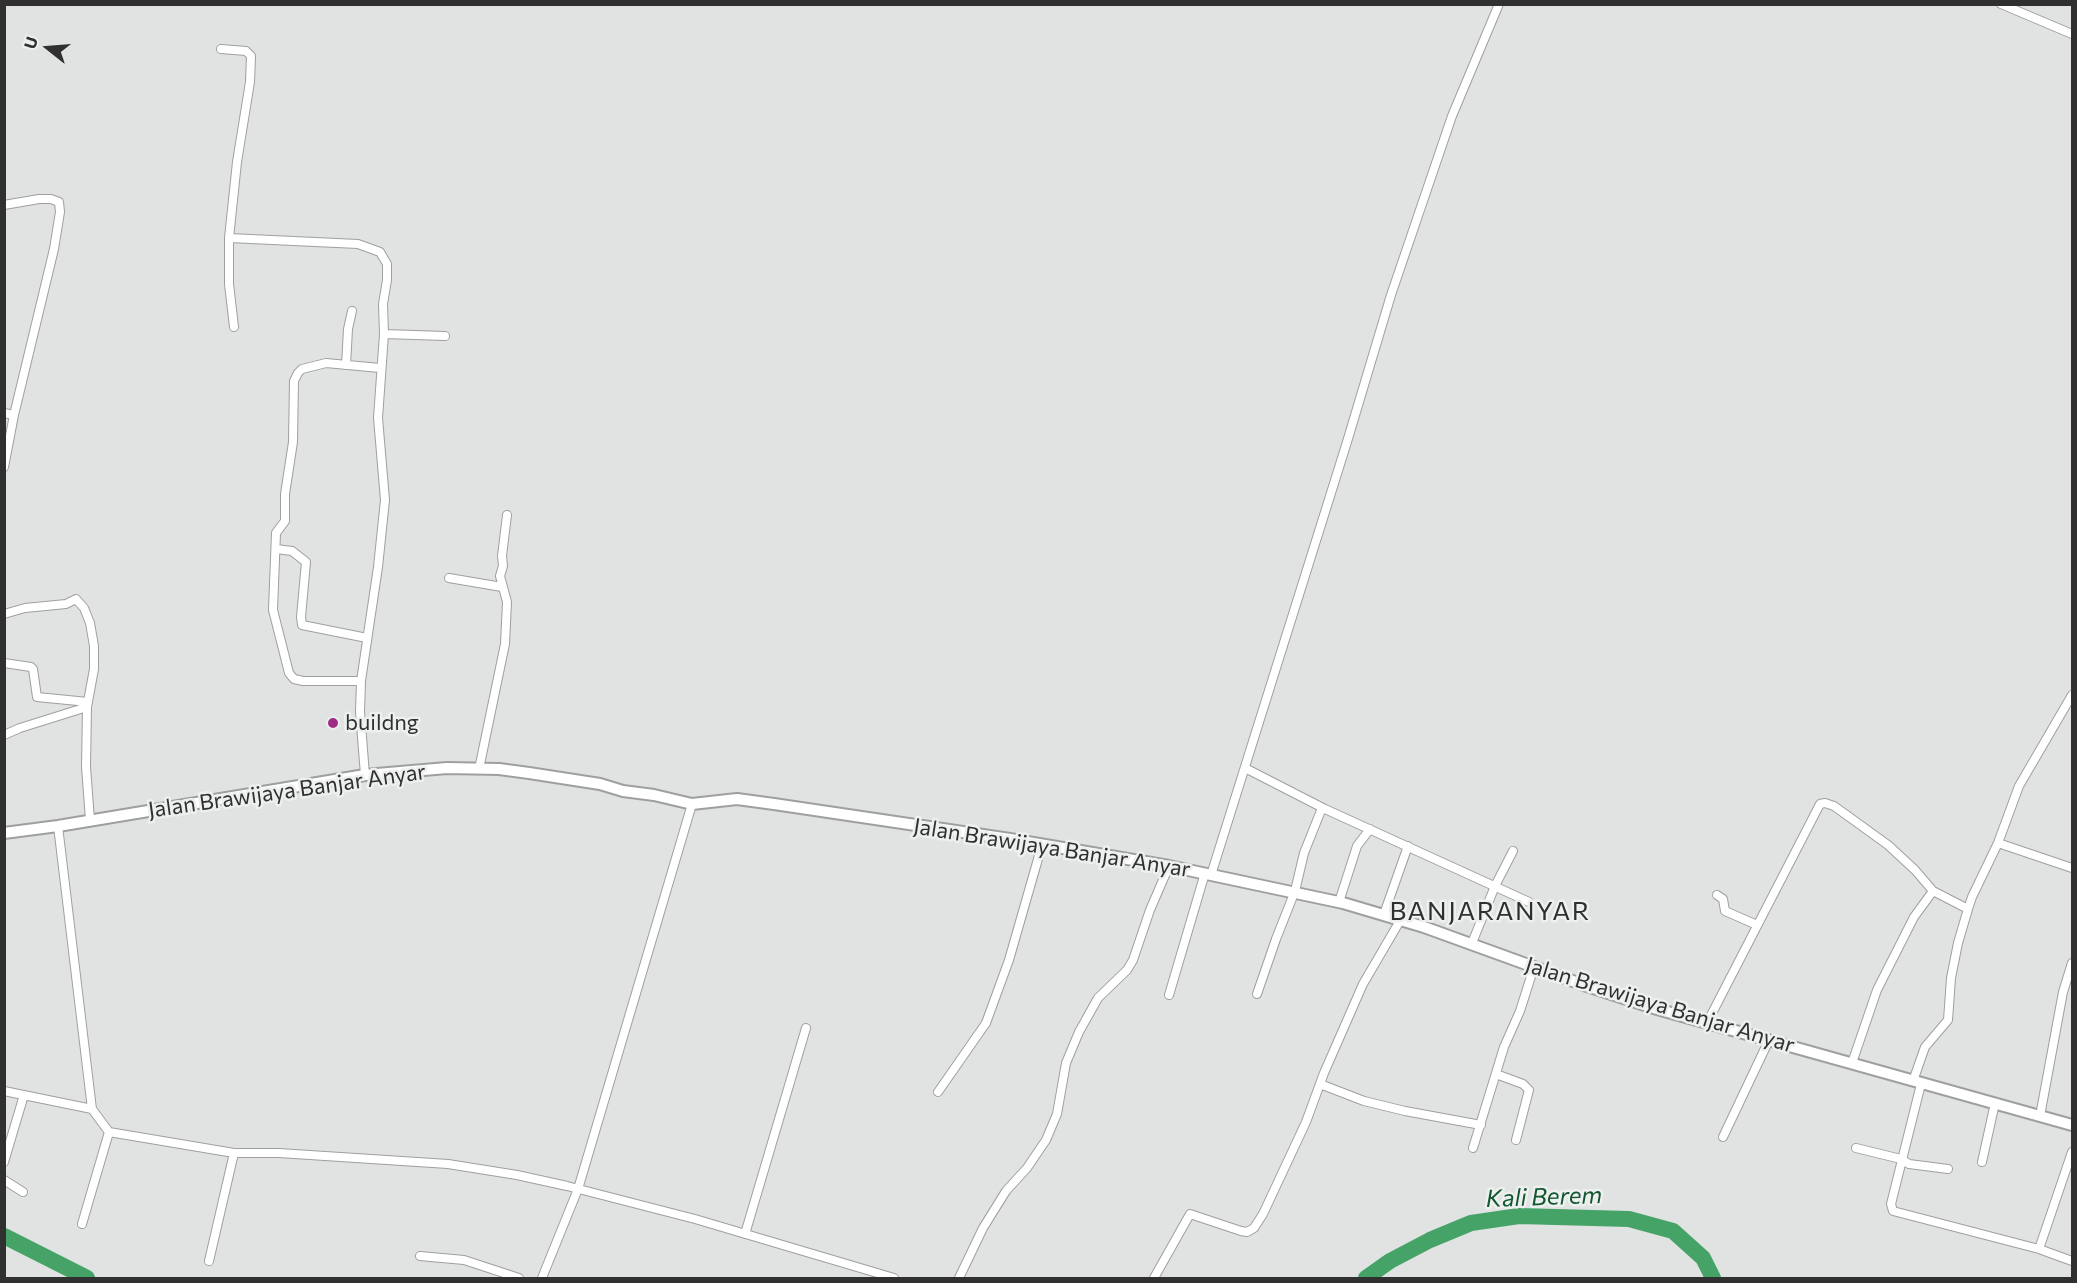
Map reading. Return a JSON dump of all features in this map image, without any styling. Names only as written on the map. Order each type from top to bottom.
[{"type":"street","points":[[1169,995],[1245,768],[1398,272],[1452,116],[1498,4]]},
{"type":"street","points":[[2001,4],[2073,34]]},
{"type":"street","points":[[221,49],[246,51],[251,56],[250,82],[237,162],[229,238],[229,284],[234,327]]},
{"type":"street","points":[[4,205],[51,199],[58,202],[60,212],[54,249],[4,466]]},
{"type":"street","points":[[229,238],[345,242],[380,252],[387,264],[378,418],[386,500],[361,681],[360,712],[364,775]]},
{"type":"street","points":[[346,365],[348,329],[352,311]]},
{"type":"street","points":[[384,334],[445,336]]},
{"type":"street","points":[[361,681],[294,679],[289,673],[273,610],[272,596],[276,533],[285,520],[285,494],[293,442],[294,381],[302,369],[326,363],[380,368]]},
{"type":"street","points":[[4,413],[14,415]]},
{"type":"street","points":[[479,769],[505,644],[507,602],[500,576],[503,566],[507,515]]},
{"type":"street","points":[[276,549],[292,551],[306,562],[302,626],[367,638]]},
{"type":"street","points":[[450,578],[502,587]]},
{"type":"street","points":[[4,614],[26,608],[66,604],[76,599],[84,608],[93,634],[94,669],[88,704],[86,767],[90,820]]},
{"type":"street","points":[[4,663],[33,669],[37,697],[88,704]]},
{"type":"street","points":[[2073,695],[2068,711],[2019,786],[1998,843],[1972,897],[1958,943],[1951,978],[1948,1020],[1924,1047],[1891,1204],[1893,1211],[2039,1249],[2073,1261]]},
{"type":"street","points":[[4,735],[88,704]]},
{"type":"street","points":[[1245,768],[1322,808],[1529,902]]},
{"type":"street","name":"Jalan Brawijaya Banjar Anyar","points":[[4,833],[364,775],[433,769],[514,771],[600,784],[623,791],[654,795],[692,804],[737,799],[1042,845],[1169,866],[1295,891],[1401,919],[1638,1003],[2073,1125]]},
{"type":"street","points":[[1707,1023],[1820,804],[1826,803],[1834,806],[1888,845],[1915,870],[1933,891],[1968,909]]},
{"type":"street","points":[[542,1278],[578,1189],[692,804]]},
{"type":"street","points":[[1257,994],[1295,891],[1304,853],[1322,808]]},
{"type":"street","points":[[58,826],[92,1109],[109,1132],[234,1153],[279,1153],[448,1164],[517,1175],[695,1219],[894,1278]]},
{"type":"street","points":[[1340,902],[1357,846],[1370,829]]},
{"type":"street","points":[[1998,843],[2073,868]]},
{"type":"street","points":[[938,1092],[986,1023],[1009,960],[1042,845]]},
{"type":"street","points":[[1384,914],[1408,846]]},
{"type":"street","points":[[1472,943],[1495,886],[1514,851]]},
{"type":"street","points":[[959,1278],[983,1228],[1006,1191],[1027,1168],[1046,1140],[1057,1114],[1066,1063],[1079,1032],[1098,998],[1127,970],[1133,960],[1150,910],[1169,866]]},
{"type":"street","points":[[1852,1064],[1877,990],[1894,953],[1914,917],[1933,891]]},
{"type":"street","points":[[1717,895],[1723,899],[1725,911],[1757,925]]},
{"type":"street","points":[[1154,1278],[1190,1214],[1241,1231],[1247,1232],[1254,1228],[1263,1214],[1306,1122],[1363,984],[1401,919]]},
{"type":"street","points":[[2040,1116],[2063,992],[2073,963]]},
{"type":"street","points":[[1473,1148],[1504,1047],[1520,1011],[1534,967]]},
{"type":"street","points":[[745,1234],[806,1028]]},
{"type":"street","points":[[1723,1137],[1769,1040]]},
{"type":"street","points":[[1496,1074],[1523,1084],[1529,1090],[1516,1140]]},
{"type":"street","points":[[1320,1084],[1364,1101],[1480,1125]]},
{"type":"street","points":[[4,1091],[92,1109]]},
{"type":"street","points":[[4,1162],[24,1095]]},
{"type":"street","points":[[1982,1162],[1995,1103]]},
{"type":"street","points":[[82,1224],[109,1132]]},
{"type":"street","points":[[1856,1148],[1901,1159],[1909,1164],[1948,1169]]},
{"type":"street","points":[[2039,1249],[2073,1152]]},
{"type":"street","points":[[208,1261],[234,1153]]},
{"type":"street","points":[[4,1180],[23,1192]]},
{"type":"street","points":[[420,1256],[464,1260],[519,1278]]},
{"type":"waterway","name":"Kali Berem","points":[[1366,1278],[1390,1261],[1430,1240],[1471,1223],[1519,1216],[1629,1219],[1673,1231],[1703,1258],[1713,1278]]},
{"type":"waterway","name":"Kali Berem","points":[[4,1236],[87,1278]]},
{"type":"place","name":"buildng","points":[[333,723]]},
{"type":"district","name":"BANJARANYAR","points":[[1490,911]]}]
